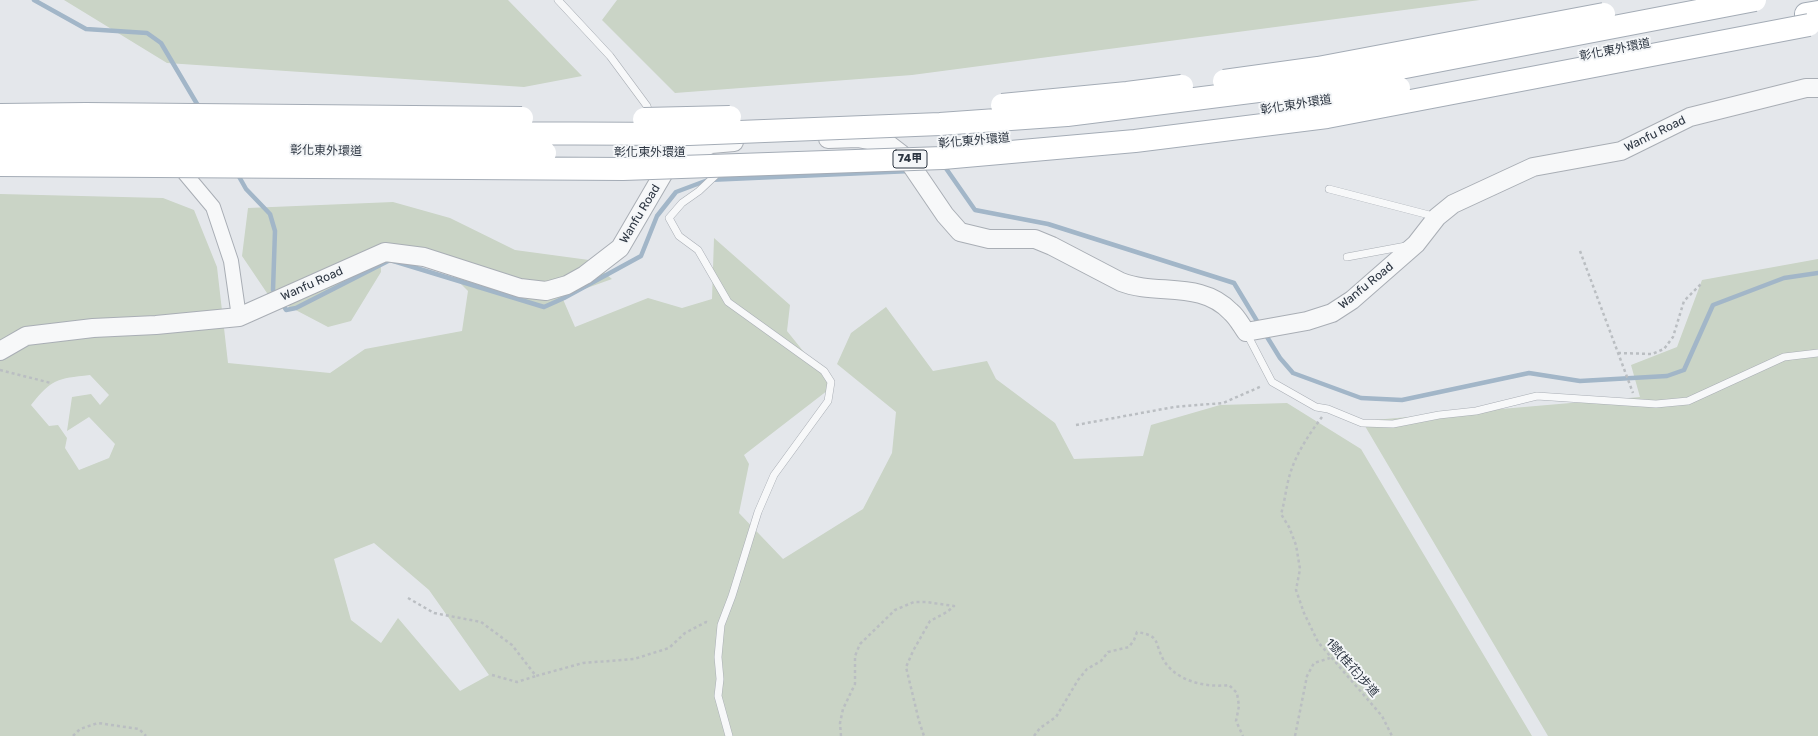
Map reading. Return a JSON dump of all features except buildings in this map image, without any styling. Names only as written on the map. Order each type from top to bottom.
[{"type":"main road","points":[[0,115],[102,114],[629,119],[938,111],[1127,93],[1275,74],[1680,0]]},
{"type":"main road","name":"彰化東外環道","points":[[0,131],[689,134],[940,124],[1067,116],[1322,83],[1755,0]]},
{"type":"main road","name":"彰化東外環道","points":[[0,149],[630,154],[814,148],[878,148],[941,144],[1133,127],[1259,111],[1813,19]]},
{"type":"main road","name":"74甲","points":[[0,165],[623,169],[942,158],[1136,141],[1327,117],[1813,19]]},
{"type":"street","name":"Wanfu Road","points":[[1246,332],[1307,321],[1332,313],[1352,300],[1416,244],[1437,217],[1453,204],[1533,167],[1621,151],[1690,116],[1806,88],[1818,88]]},
{"type":"street","points":[[669,164],[711,144],[858,138],[888,144],[901,154],[924,183],[945,215],[960,232],[989,239],[1035,239],[1132,286],[1147,289],[1187,290],[1210,296],[1231,311],[1246,332]]},
{"type":"street","points":[[0,149],[149,154],[179,165],[213,207],[231,261],[239,317]]},
{"type":"street","points":[[669,164],[717,159],[884,153],[895,155],[924,183]]},
{"type":"street","name":"Wanfu Road","points":[[0,351],[26,336],[94,328],[156,325],[239,317],[385,252],[424,257],[520,288],[546,291],[567,285],[585,275],[620,248],[669,164]]},
{"type":"lane","points":[[558,0],[610,56],[647,106],[669,164]]},
{"type":"lane","points":[[717,159],[717,174],[699,192],[682,203],[669,218],[679,236],[698,250],[728,302],[824,371],[831,382],[828,401],[774,475],[758,512],[732,596],[721,625],[718,657],[720,679],[718,696],[729,736]]},
{"type":"lane","points":[[1329,189],[1437,217]]},
{"type":"lane","points":[[1347,257],[1416,244]]},
{"type":"lane","points":[[1246,332],[1272,382],[1316,407],[1328,409],[1362,424],[1393,424],[1439,415],[1476,411],[1537,396],[1656,404],[1688,401],[1784,357],[1818,353]]},
{"type":"path","points":[[1580,251],[1636,403]]},
{"type":"path","points":[[1618,353],[1652,354],[1664,349],[1673,337],[1684,301],[1701,284]]},
{"type":"path","points":[[0,370],[51,383]]},
{"type":"path","points":[[1076,425],[1174,407],[1223,404],[1272,382]]},
{"type":"path","name":"1號(桂花)步道","points":[[1328,409],[1313,429],[1295,459],[1281,514],[1289,527],[1296,545],[1300,569],[1296,590],[1318,642],[1330,658],[1382,716],[1392,736]]},
{"type":"path","points":[[408,598],[434,613],[481,622],[512,645],[536,676]]},
{"type":"path","points":[[841,736],[840,723],[843,709],[855,684],[855,656],[860,644],[895,610],[914,602],[926,602],[954,606],[947,612],[930,621],[906,667],[924,736]]},
{"type":"path","points":[[492,675],[517,682],[583,663],[634,659],[669,648],[685,633],[706,622],[721,625]]},
{"type":"path","points":[[1034,736],[1040,728],[1056,717],[1087,668],[1101,661],[1108,652],[1129,647],[1137,632],[1148,633],[1156,640],[1163,659],[1170,668],[1183,677],[1198,684],[1215,687],[1229,685],[1236,693],[1239,706],[1236,721],[1243,736]]},
{"type":"path","points":[[1295,736],[1307,676],[1314,663],[1330,658]]},
{"type":"path","points":[[73,736],[80,729],[98,723],[139,729],[146,736]]},
{"type":"green space","points":[[64,0],[508,0],[582,76],[524,87],[167,63]]},
{"type":"green space","points":[[617,0],[1480,0],[912,75],[675,93],[602,20]]},
{"type":"green space","points":[[0,194],[163,198],[194,210],[217,267],[228,363],[330,373],[365,349],[462,331],[468,291],[425,248],[380,244],[381,272],[351,321],[328,327],[269,296],[242,256],[248,208],[393,202],[450,218],[515,250],[589,260],[612,279],[562,297],[575,327],[648,298],[682,308],[712,299],[714,238],[790,305],[787,331],[832,387],[744,455],[749,464],[739,513],[783,559],[863,509],[892,453],[896,412],[837,364],[851,333],[886,307],[933,371],[987,361],[996,379],[1055,423],[1074,459],[1143,456],[1151,425],[1220,405],[1287,403],[1361,449],[1532,736],[0,736]],"holes":[[[90,375],[109,395],[100,405],[91,394],[72,397],[67,431],[89,417],[115,444],[109,458],[79,470],[65,448],[67,438],[58,425],[49,426],[31,405],[45,389],[56,381]],[[374,543],[429,590],[489,675],[460,691],[398,618],[381,643],[351,620],[334,559]]]},
{"type":"green space","points":[[1818,259],[1818,736],[1548,736],[1362,421],[1640,397],[1631,365],[1677,347],[1702,280]]},
{"type":"waterway","points":[[34,0],[86,29],[147,33],[161,43],[200,109]]},
{"type":"waterway","points":[[942,167],[945,167],[975,210],[1048,224],[1234,283],[1260,326]]},
{"type":"waterway","points":[[282,303],[286,310],[296,308],[390,260],[544,307],[564,298],[641,256],[657,216],[676,192],[708,180],[911,171]]},
{"type":"waterway","points":[[237,173],[246,189],[270,214],[275,231],[273,290],[277,297]]},
{"type":"waterway","points":[[1264,332],[1280,358],[1293,373],[1361,398],[1402,400],[1529,373],[1580,381],[1667,376],[1684,370],[1713,305],[1784,278],[1818,273]]}]
